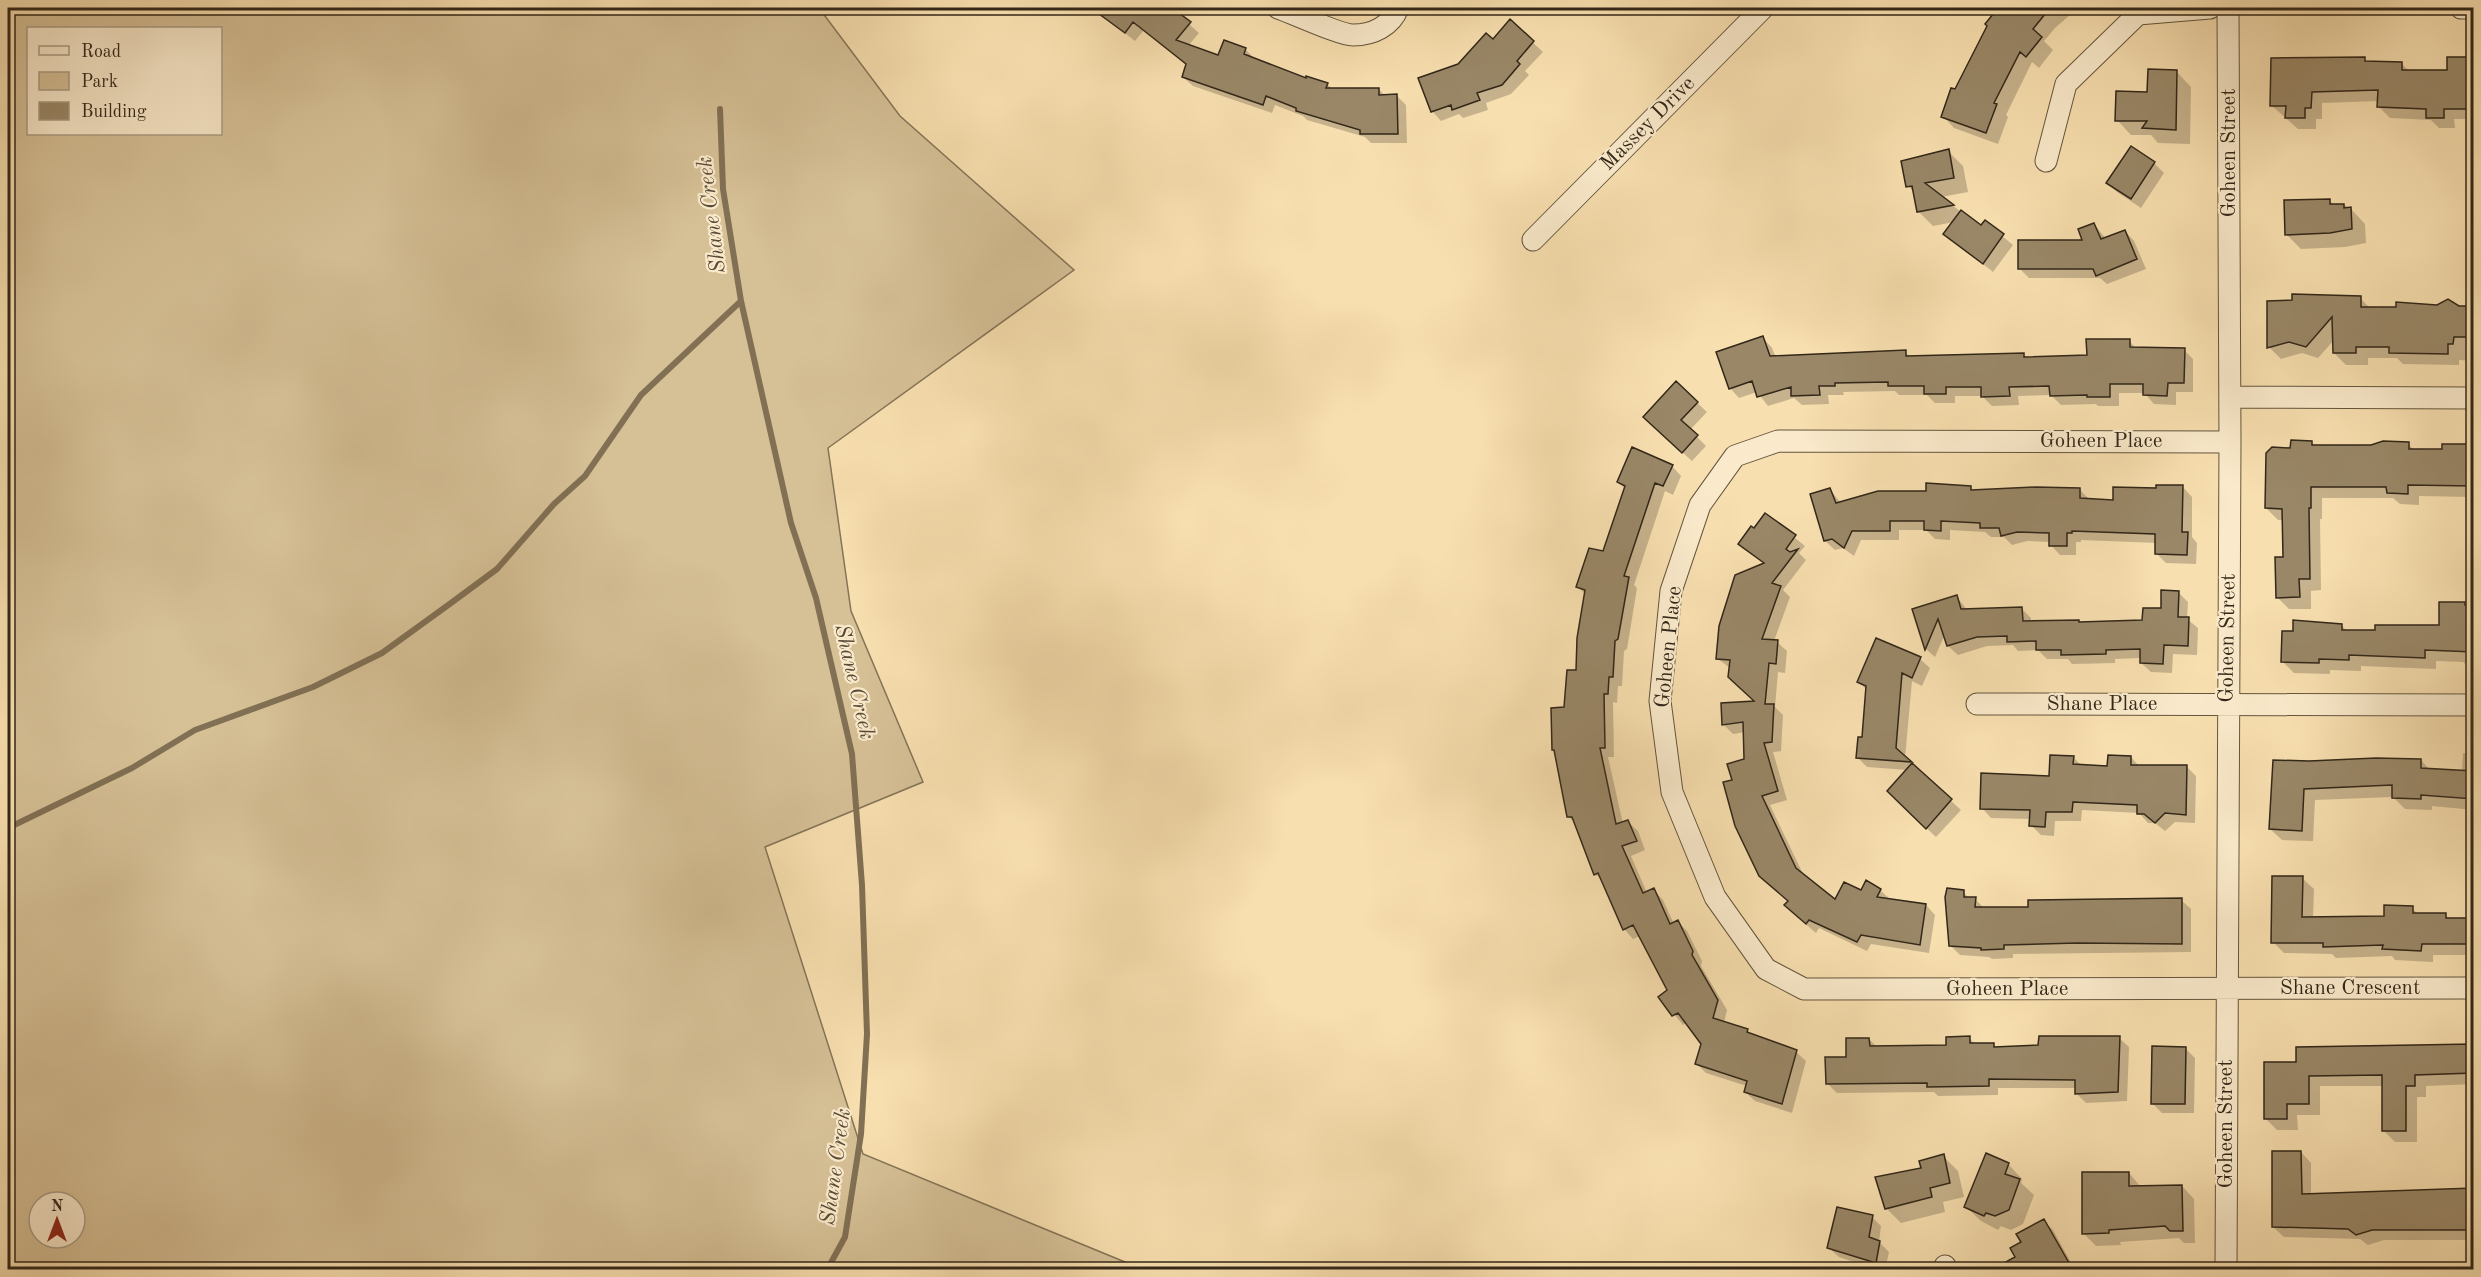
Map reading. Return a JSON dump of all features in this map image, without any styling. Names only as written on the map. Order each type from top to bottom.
[{"type":"street","points":[[1278,8],[1352,35],[1378,31],[1395,16],[1398,8]]},
{"type":"street","name":"Massey Drive","points":[[1533,240],[1763,8]]},
{"type":"street","points":[[2046,161],[2066,84],[2138,14],[2210,8]]},
{"type":"street","name":"Goheen Street","points":[[2226,1269],[2230,442],[2228,8]]},
{"type":"street","points":[[2461,8],[2474,8]]},
{"type":"street","points":[[2230,397],[2474,398]]},
{"type":"street","name":"Goheen Place","points":[[2226,989],[1804,989],[1766,969],[1715,897],[1672,792],[1660,701],[1671,591],[1700,505],[1735,456],[1778,441],[2230,442]]},
{"type":"street","name":"Shane Place","points":[[1977,704],[2227,704]]},
{"type":"street","points":[[2227,704],[2474,705]]},
{"type":"street","name":"Shane Crescent","points":[[2226,989],[2474,988]]},
{"type":"green space","points":[[8,8],[819,8],[900,116],[1074,270],[828,448],[851,611],[923,782],[765,847],[863,1154],[1142,1269],[8,1269]]},
{"type":"building","points":[[1091,8],[1172,8],[1191,22],[1176,40],[1218,55],[1224,40],[1246,48],[1244,54],[1306,78],[1306,76],[1328,83],[1326,88],[1379,88],[1379,95],[1397,94],[1398,134],[1360,134],[1360,130],[1296,111],[1296,108],[1266,96],[1263,105],[1182,77],[1186,64],[1133,22],[1125,33]]},
{"type":"building","points":[[1998,8],[2050,8],[2033,29],[2042,37],[2026,57],[2020,52],[1994,103],[1997,104],[1986,133],[1941,117],[1951,88],[1955,89],[1987,26],[1985,24]]},
{"type":"building","points":[[1510,19],[1534,41],[1517,61],[1520,64],[1502,85],[1477,93],[1480,100],[1452,110],[1451,105],[1431,112],[1418,78],[1458,64],[1486,33],[1493,39]]},
{"type":"building","points":[[2365,57],[2365,61],[2402,62],[2402,70],[2447,70],[2447,57],[2474,57],[2474,109],[2444,109],[2444,118],[2426,118],[2426,109],[2377,107],[2378,90],[2312,92],[2311,108],[2305,108],[2305,118],[2285,118],[2286,106],[2270,106],[2271,58]]},
{"type":"building","points":[[2148,69],[2177,70],[2176,130],[2142,128],[2147,121],[2115,121],[2116,91],[2147,92]]},
{"type":"building","points":[[2131,146],[2155,162],[2131,199],[2106,183]]},
{"type":"building","points":[[1949,149],[1954,178],[1925,183],[1954,205],[1917,212],[1912,186],[1906,187],[1901,161]]},
{"type":"building","points":[[2330,199],[2330,204],[2344,204],[2344,208],[2351,207],[2352,229],[2330,233],[2285,235],[2284,200]]},
{"type":"building","points":[[1961,210],[1981,225],[1985,220],[2004,234],[1983,264],[1943,234]]},
{"type":"building","points":[[2094,223],[2101,239],[2125,230],[2137,259],[2096,276],[2093,269],[2018,269],[2018,240],[2082,240],[2078,229]]},
{"type":"building","points":[[2292,294],[2361,296],[2361,307],[2396,307],[2396,302],[2437,305],[2448,299],[2459,306],[2469,306],[2468,337],[2454,337],[2453,344],[2448,344],[2448,354],[2389,353],[2389,347],[2356,347],[2356,353],[2333,353],[2332,317],[2306,347],[2289,342],[2267,348],[2267,301],[2292,300]]},
{"type":"building","points":[[1763,336],[1770,356],[1906,350],[1906,356],[2024,353],[2024,357],[2087,355],[2086,339],[2130,339],[2130,347],[2185,348],[2184,383],[2168,383],[2167,396],[2143,395],[2143,384],[2110,384],[2110,397],[2050,396],[2049,386],[2009,387],[2010,396],[1981,397],[1981,387],[1946,387],[1946,394],[1924,394],[1924,386],[1888,386],[1888,382],[1835,383],[1835,386],[1819,386],[1820,395],[1791,396],[1791,387],[1757,397],[1752,381],[1729,389],[1716,352]]},
{"type":"building","points":[[1676,381],[1698,402],[1681,420],[1698,435],[1682,453],[1643,417]]},
{"type":"building","points":[[2291,440],[2312,441],[2312,445],[2371,445],[2383,441],[2409,442],[2409,449],[2442,449],[2442,444],[2474,444],[2474,486],[2408,485],[2408,494],[2387,493],[2386,487],[2311,487],[2310,579],[2299,579],[2300,597],[2276,598],[2275,557],[2283,557],[2282,509],[2265,508],[2266,453],[2272,447],[2290,448]]},
{"type":"building","points":[[1632,447],[1673,465],[1663,486],[1655,483],[1624,576],[1629,577],[1618,639],[1615,641],[1613,677],[1609,677],[1608,694],[1604,694],[1605,748],[1600,748],[1616,824],[1628,820],[1637,841],[1622,846],[1643,893],[1654,888],[1670,924],[1678,920],[1693,951],[1692,955],[1718,1000],[1713,1018],[1748,1029],[1747,1032],[1797,1050],[1782,1104],[1744,1092],[1747,1081],[1695,1064],[1701,1044],[1678,1013],[1672,1016],[1658,997],[1667,990],[1633,925],[1623,930],[1598,873],[1594,875],[1572,817],[1567,817],[1554,750],[1552,750],[1551,708],[1564,707],[1567,670],[1576,670],[1577,638],[1585,590],[1576,587],[1589,548],[1603,551],[1625,486],[1617,482]]},
{"type":"building","points":[[1926,483],[1971,486],[1971,490],[2036,487],[2080,488],[2080,498],[2113,500],[2113,487],[2156,488],[2156,485],[2183,485],[2182,532],[2188,532],[2187,555],[2155,554],[2155,534],[2072,531],[2072,533],[2067,533],[2067,546],[2049,546],[2049,533],[2017,532],[2001,536],[1999,528],[1980,528],[1980,523],[1941,521],[1941,531],[1924,530],[1924,521],[1890,521],[1890,531],[1852,531],[1844,548],[1832,539],[1824,541],[1810,494],[1830,488],[1836,503],[1878,491],[1926,491]]},
{"type":"building","points":[[1765,513],[1796,535],[1786,549],[1790,552],[1798,549],[1772,583],[1781,586],[1762,639],[1778,640],[1776,664],[1769,663],[1765,704],[1774,704],[1772,742],[1764,743],[1778,791],[1762,796],[1796,868],[1835,899],[1844,882],[1861,890],[1866,880],[1881,889],[1877,897],[1926,904],[1920,945],[1861,935],[1857,942],[1809,920],[1806,924],[1784,905],[1788,901],[1759,876],[1735,826],[1723,782],[1732,780],[1727,764],[1744,759],[1743,722],[1722,725],[1721,703],[1754,701],[1728,677],[1730,660],[1716,659],[1719,626],[1735,575],[1764,563],[1738,544],[1751,526],[1754,528]]},
{"type":"building","points":[[2161,590],[2179,591],[2178,617],[2189,617],[2188,646],[2164,645],[2163,664],[2140,663],[2140,649],[2106,650],[2106,654],[2061,655],[2061,650],[2036,650],[2036,641],[2007,642],[2007,636],[1977,637],[1947,646],[1938,619],[1925,650],[1912,609],[1957,595],[1961,609],[2022,607],[2023,621],[2142,620],[2143,608],[2161,608]]},
{"type":"building","points":[[2439,602],[2465,602],[2465,605],[2474,606],[2474,652],[2425,650],[2425,658],[2349,655],[2349,660],[2319,659],[2319,663],[2281,662],[2282,631],[2293,631],[2293,620],[2342,624],[2342,630],[2375,630],[2375,625],[2439,625]]},
{"type":"building","points":[[1876,638],[1921,657],[1912,678],[1902,673],[1896,748],[1912,762],[1856,758],[1858,737],[1862,737],[1866,686],[1857,682]]},
{"type":"building","points":[[2050,755],[2074,756],[2073,764],[2107,766],[2108,755],[2131,756],[2131,765],[2187,765],[2186,815],[2165,813],[2155,823],[2144,814],[2137,814],[2137,805],[2073,802],[2072,812],[2046,812],[2045,827],[2029,826],[2030,810],[1980,809],[1981,773],[2049,776]]},
{"type":"building","points":[[2421,759],[2421,768],[2474,771],[2474,799],[2421,795],[2421,799],[2392,798],[2392,785],[2304,789],[2302,831],[2269,829],[2273,760]]},
{"type":"building","points":[[1912,763],[1952,799],[1926,829],[1887,791]]},
{"type":"building","points":[[2272,876],[2303,876],[2302,917],[2384,916],[2384,905],[2413,906],[2413,913],[2446,913],[2446,918],[2474,918],[2474,944],[2422,944],[2421,951],[2382,949],[2383,945],[2323,947],[2323,943],[2271,943]]},
{"type":"building","points":[[1947,888],[1964,890],[1964,897],[1976,897],[1975,907],[2028,907],[2028,900],[2182,898],[2182,944],[2004,945],[2004,949],[1981,950],[1981,948],[1949,946],[1945,897]]},
{"type":"building","points":[[1970,1036],[1970,1043],[1994,1043],[1994,1047],[2038,1045],[2039,1036],[2120,1036],[2118,1092],[2075,1094],[2075,1080],[1989,1079],[1989,1086],[1927,1087],[1927,1083],[1826,1084],[1825,1057],[1846,1057],[1846,1038],[1869,1038],[1870,1046],[1946,1045],[1946,1037]]},
{"type":"building","points":[[2474,1044],[2474,1073],[2415,1075],[2415,1086],[2406,1086],[2406,1131],[2382,1131],[2382,1075],[2309,1076],[2309,1104],[2287,1104],[2287,1119],[2264,1119],[2264,1062],[2296,1062],[2296,1047]]},
{"type":"building","points":[[2152,1046],[2186,1047],[2185,1104],[2151,1104]]},
{"type":"building","points":[[2272,1151],[2301,1151],[2302,1194],[2474,1188],[2474,1230],[2372,1230],[2356,1235],[2348,1229],[2272,1227]]},
{"type":"building","points":[[1986,1153],[2009,1163],[2005,1174],[2020,1179],[2009,1210],[1995,1216],[1986,1213],[1984,1216],[1964,1207]]},
{"type":"building","points":[[1944,1154],[1950,1183],[1930,1188],[1932,1197],[1885,1209],[1875,1177],[1921,1168],[1919,1161]]},
{"type":"building","points":[[2082,1172],[2129,1172],[2129,1186],[2182,1185],[2183,1231],[2170,1231],[2165,1226],[2082,1234]]},
{"type":"building","points":[[1837,1207],[1873,1215],[1869,1237],[1880,1241],[1876,1263],[1827,1248]]},
{"type":"building","points":[[2044,1219],[2069,1263],[2057,1269],[1993,1269],[2015,1257],[2010,1248],[2021,1242],[2016,1234]]},
{"type":"waterway","name":"Shane Creek","points":[[720,109],[723,189],[741,301],[791,523],[816,598],[852,754],[862,885],[867,1034],[861,1134],[845,1237],[827,1270]]},
{"type":"waterway","points":[[8,828],[132,768],[195,730],[313,687],[382,653],[497,569],[554,504],[585,476],[641,395],[741,301]]}]
